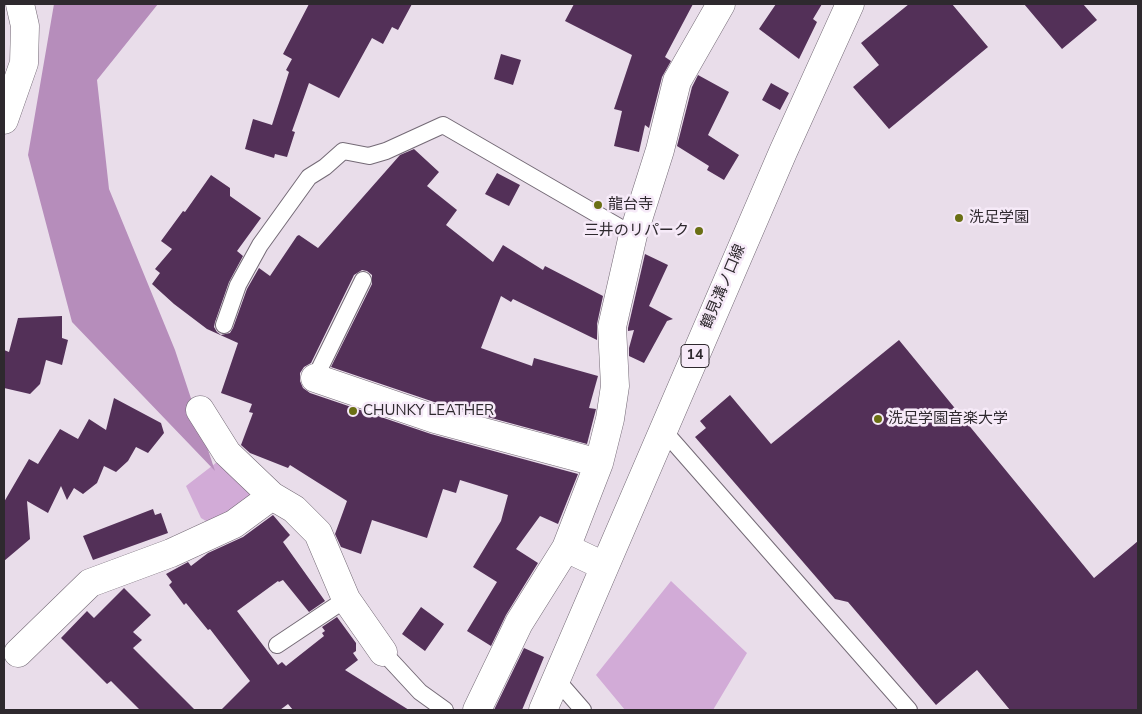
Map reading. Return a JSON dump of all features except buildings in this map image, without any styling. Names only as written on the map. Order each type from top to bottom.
[{"type":"street","points":[[4,120],[24,63],[25,26],[20,4]]},
{"type":"street","points":[[477,710],[519,623],[566,548],[599,463],[610,419],[615,386],[612,327],[633,235],[660,150],[677,81],[721,4]]},
{"type":"street","name":"鶴見溝ノ口線","points":[[545,709],[604,566],[779,160],[850,4]]},
{"type":"street","points":[[316,378],[434,419],[599,463]]},
{"type":"street","points":[[200,410],[227,453],[272,496],[294,509],[318,533],[346,599],[384,652]]},
{"type":"street","points":[[18,653],[90,583],[171,553],[234,524],[272,496]]},
{"type":"street","points":[[566,548],[604,566]]},
{"type":"lane","points":[[224,325],[238,285],[260,245],[309,177],[326,167],[343,151],[369,156],[386,151],[443,125],[633,235]]},
{"type":"lane","points":[[316,378],[363,280]]},
{"type":"lane","points":[[663,430],[908,710]]},
{"type":"lane","points":[[277,645],[346,599]]},
{"type":"lane","points":[[384,652],[420,692],[445,710]]},
{"type":"lane","points":[[556,680],[583,710]]},
{"type":"shaded area","points":[[54,4],[158,4],[97,80],[109,189],[175,350],[215,471],[72,322],[28,155]]},
{"type":"shaded area","points":[[221,459],[249,482],[251,498],[211,524],[201,518],[186,486]]},
{"type":"shaded area","points":[[671,581],[747,653],[713,710],[625,710],[596,675]]},
{"type":"place","name":"龍台寺","points":[[598,205]]},
{"type":"place","name":"洗足学園","points":[[959,218]]},
{"type":"place","name":"三井のリパーク","points":[[699,231]]},
{"type":"place","name":"CHUNKY LEATHER","points":[[353,411]]},
{"type":"place","name":"洗足学園音楽大学","points":[[878,419]]}]
